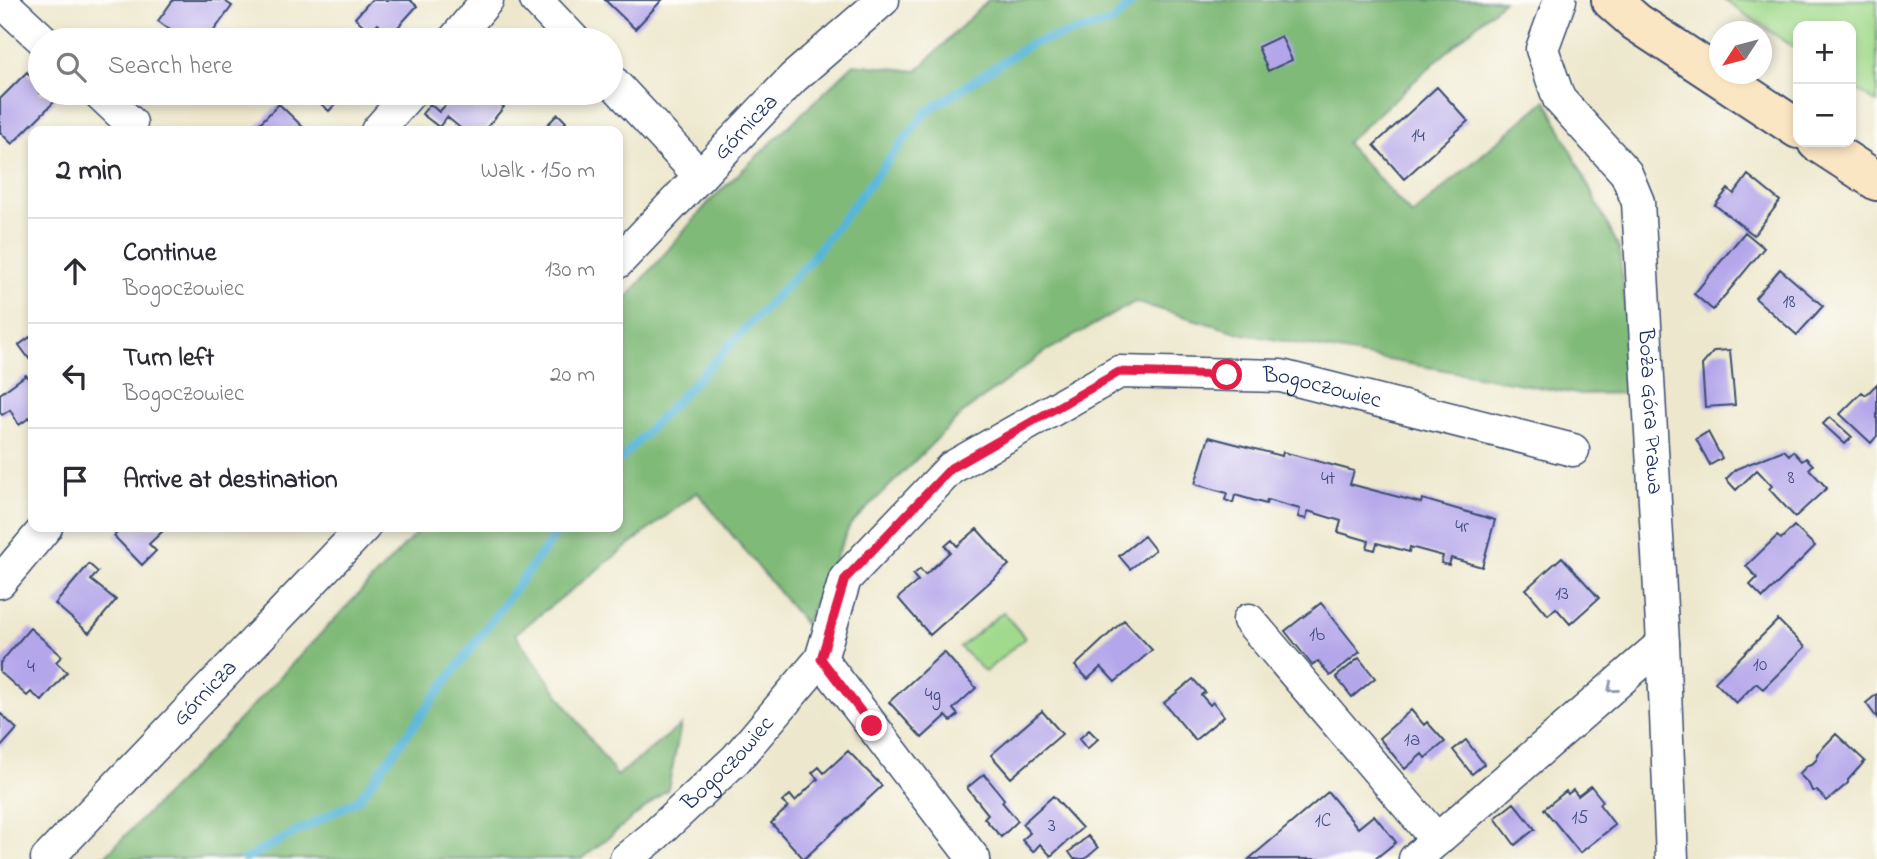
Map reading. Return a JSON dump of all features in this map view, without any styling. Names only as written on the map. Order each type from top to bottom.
[{"type":"main road","points":[[1611,0],[1636,22],[1793,126]]},
{"type":"main road","points":[[1846,153],[1877,181]]},
{"type":"street","points":[[1,0],[30,28]]},
{"type":"street","points":[[464,28],[487,0]]},
{"type":"street","points":[[536,0],[563,28]]},
{"type":"street","name":"Górnicza","points":[[623,257],[793,78],[883,0]]},
{"type":"street","name":"Boża Góra Prawa","points":[[1560,0],[1542,49],[1559,99],[1626,173],[1639,202],[1672,859]]},
{"type":"street","points":[[623,93],[700,176]]},
{"type":"street","points":[[112,105],[131,123]]},
{"type":"street","points":[[381,126],[400,105]]},
{"type":"street","name":"Bogoczowiec","points":[[626,859],[736,759],[821,659],[845,579],[951,468],[1119,372],[1281,376],[1573,450]]},
{"type":"street","points":[[0,582],[42,532]]},
{"type":"street","name":"Górnicza","points":[[47,859],[360,532]]},
{"type":"street","points":[[1249,621],[1426,850],[1663,643]]},
{"type":"street","points":[[821,659],[974,859]]},
{"type":"green space","points":[[988,0],[1504,0],[1346,143],[1412,215],[1546,100],[1619,248],[1634,393],[1577,394],[1244,334],[1135,302],[1045,352],[964,412],[850,525],[805,624],[697,492],[515,634],[617,776],[681,725],[668,789],[582,859],[102,859],[221,739],[417,532],[623,532],[623,302],[709,202],[854,64],[917,71]]},
{"type":"green space","points":[[1724,0],[1877,0],[1877,103],[1856,89],[1856,21],[1793,21],[1793,47],[1772,32],[1772,21],[1755,21]]},
{"type":"green space","points":[[1003,612],[1025,638],[985,672],[960,647]]},
{"type":"building","points":[[173,0],[223,0],[232,6],[216,28],[168,28],[158,21]]},
{"type":"building","points":[[371,0],[410,0],[417,6],[397,28],[382,28],[378,24],[374,28],[366,28],[355,18]]},
{"type":"building","points":[[605,0],[662,0],[635,29]]},
{"type":"building","points":[[1281,36],[1292,60],[1268,71],[1258,47]]},
{"type":"building","points":[[27,72],[28,105],[51,105],[12,144],[0,132],[0,99]]},
{"type":"building","points":[[1437,87],[1468,121],[1404,179],[1374,145]]},
{"type":"building","points":[[280,105],[302,126],[257,126]]},
{"type":"building","points":[[322,105],[335,105],[329,111]]},
{"type":"building","points":[[429,105],[439,112],[446,105],[504,107],[488,126],[458,126],[447,117],[438,126],[422,114]]},
{"type":"building","points":[[558,114],[566,122],[562,126],[546,126]]},
{"type":"building","points":[[1748,175],[1780,201],[1754,235],[1715,205],[1728,189],[1734,194]]},
{"type":"building","points":[[1745,232],[1764,248],[1713,310],[1694,294]]},
{"type":"building","points":[[1780,269],[1823,306],[1797,335],[1755,298]]},
{"type":"building","points":[[28,338],[28,357],[19,345]]},
{"type":"building","points":[[1730,350],[1735,405],[1705,407],[1702,365],[1714,351]]},
{"type":"building","points":[[26,375],[28,419],[19,425],[10,410],[2,415],[0,394]]},
{"type":"building","points":[[1877,384],[1877,436],[1871,443],[1840,414],[1862,392],[1866,395]]},
{"type":"building","points":[[1830,417],[1852,437],[1845,444],[1823,424]]},
{"type":"building","points":[[1708,432],[1722,458],[1710,465],[1696,439]]},
{"type":"building","points":[[1209,437],[1282,456],[1283,452],[1354,471],[1350,484],[1421,503],[1422,499],[1495,520],[1482,567],[1451,558],[1449,565],[1441,563],[1443,556],[1410,547],[1409,552],[1377,543],[1375,550],[1367,548],[1369,541],[1338,532],[1341,521],[1308,511],[1306,519],[1298,517],[1300,509],[1267,500],[1266,504],[1235,495],[1233,503],[1225,500],[1227,493],[1195,484]]},
{"type":"building","points":[[1784,450],[1789,455],[1793,451],[1802,461],[1806,458],[1813,465],[1809,469],[1827,488],[1795,517],[1769,489],[1772,486],[1757,470],[1736,490],[1726,479],[1736,469]]},
{"type":"building","points":[[1794,526],[1815,546],[1763,598],[1750,585],[1757,578],[1746,566],[1777,536],[1781,539]]},
{"type":"building","points":[[977,529],[1009,565],[930,635],[898,598],[918,581],[913,575],[920,569],[925,575],[950,552],[945,546],[952,540],[957,546]]},
{"type":"building","points":[[118,532],[162,532],[149,544],[156,551],[142,565],[114,536]]},
{"type":"building","points":[[1144,536],[1155,550],[1130,569],[1119,556]]},
{"type":"building","points":[[1562,557],[1599,598],[1570,624],[1556,608],[1548,615],[1526,589]]},
{"type":"building","points":[[89,564],[98,572],[91,580],[116,600],[89,633],[55,604]]},
{"type":"building","points":[[1321,603],[1360,652],[1330,676],[1318,661],[1312,665],[1285,631]]},
{"type":"building","points":[[1124,620],[1152,650],[1115,682],[1101,667],[1088,679],[1075,666]]},
{"type":"building","points":[[1778,620],[1805,647],[1763,689],[1756,683],[1736,703],[1715,682]]},
{"type":"building","points":[[30,628],[62,656],[56,662],[67,672],[42,701],[31,692],[27,696],[0,672],[0,663]]},
{"type":"building","points":[[944,652],[976,688],[953,709],[958,715],[951,721],[946,716],[922,738],[889,702]]},
{"type":"building","points":[[1359,658],[1375,678],[1352,697],[1336,677]]},
{"type":"building","points":[[1193,679],[1205,692],[1201,695],[1210,705],[1213,702],[1224,716],[1195,740],[1164,703]]},
{"type":"building","points":[[1877,694],[1877,718],[1866,703]]},
{"type":"building","points":[[1411,710],[1424,725],[1427,722],[1445,742],[1425,758],[1422,754],[1405,769],[1379,738]]},
{"type":"building","points":[[1042,711],[1062,734],[1011,778],[991,755]]},
{"type":"building","points":[[0,713],[17,729],[0,748]]},
{"type":"building","points":[[1089,730],[1098,739],[1087,749],[1079,739]]},
{"type":"building","points":[[1836,734],[1865,761],[1848,783],[1827,801],[1817,791],[1812,791],[1799,774],[1817,759],[1817,754]]},
{"type":"building","points":[[1466,740],[1484,764],[1472,774],[1453,750]]},
{"type":"building","points":[[848,751],[882,786],[804,859],[771,823],[788,807],[782,802],[790,795],[795,801],[818,779],[812,773],[819,767],[824,773]]},
{"type":"building","points":[[984,774],[1018,821],[1001,837],[984,818],[988,814],[967,788]]},
{"type":"building","points":[[1591,786],[1603,801],[1599,804],[1615,825],[1580,853],[1544,809],[1566,791],[1568,794],[1573,790],[1578,796]]},
{"type":"building","points":[[1328,792],[1358,828],[1374,815],[1396,842],[1375,859],[1249,859]]},
{"type":"building","points":[[1053,796],[1082,828],[1051,856],[1040,844],[1033,852],[1022,840],[1030,833],[1022,824]]},
{"type":"building","points":[[1514,803],[1535,829],[1515,845],[1495,818]]},
{"type":"building","points":[[1088,836],[1098,848],[1085,859],[1074,859],[1069,852]]},
{"type":"waterway","points":[[623,457],[807,264],[926,112],[1030,44],[1112,22],[1135,0]]},
{"type":"waterway","points":[[245,859],[359,799],[557,532]]},
{"type":"route","points":[[872,726],[821,659],[845,579],[951,468],[1119,372],[1227,375]]}]
